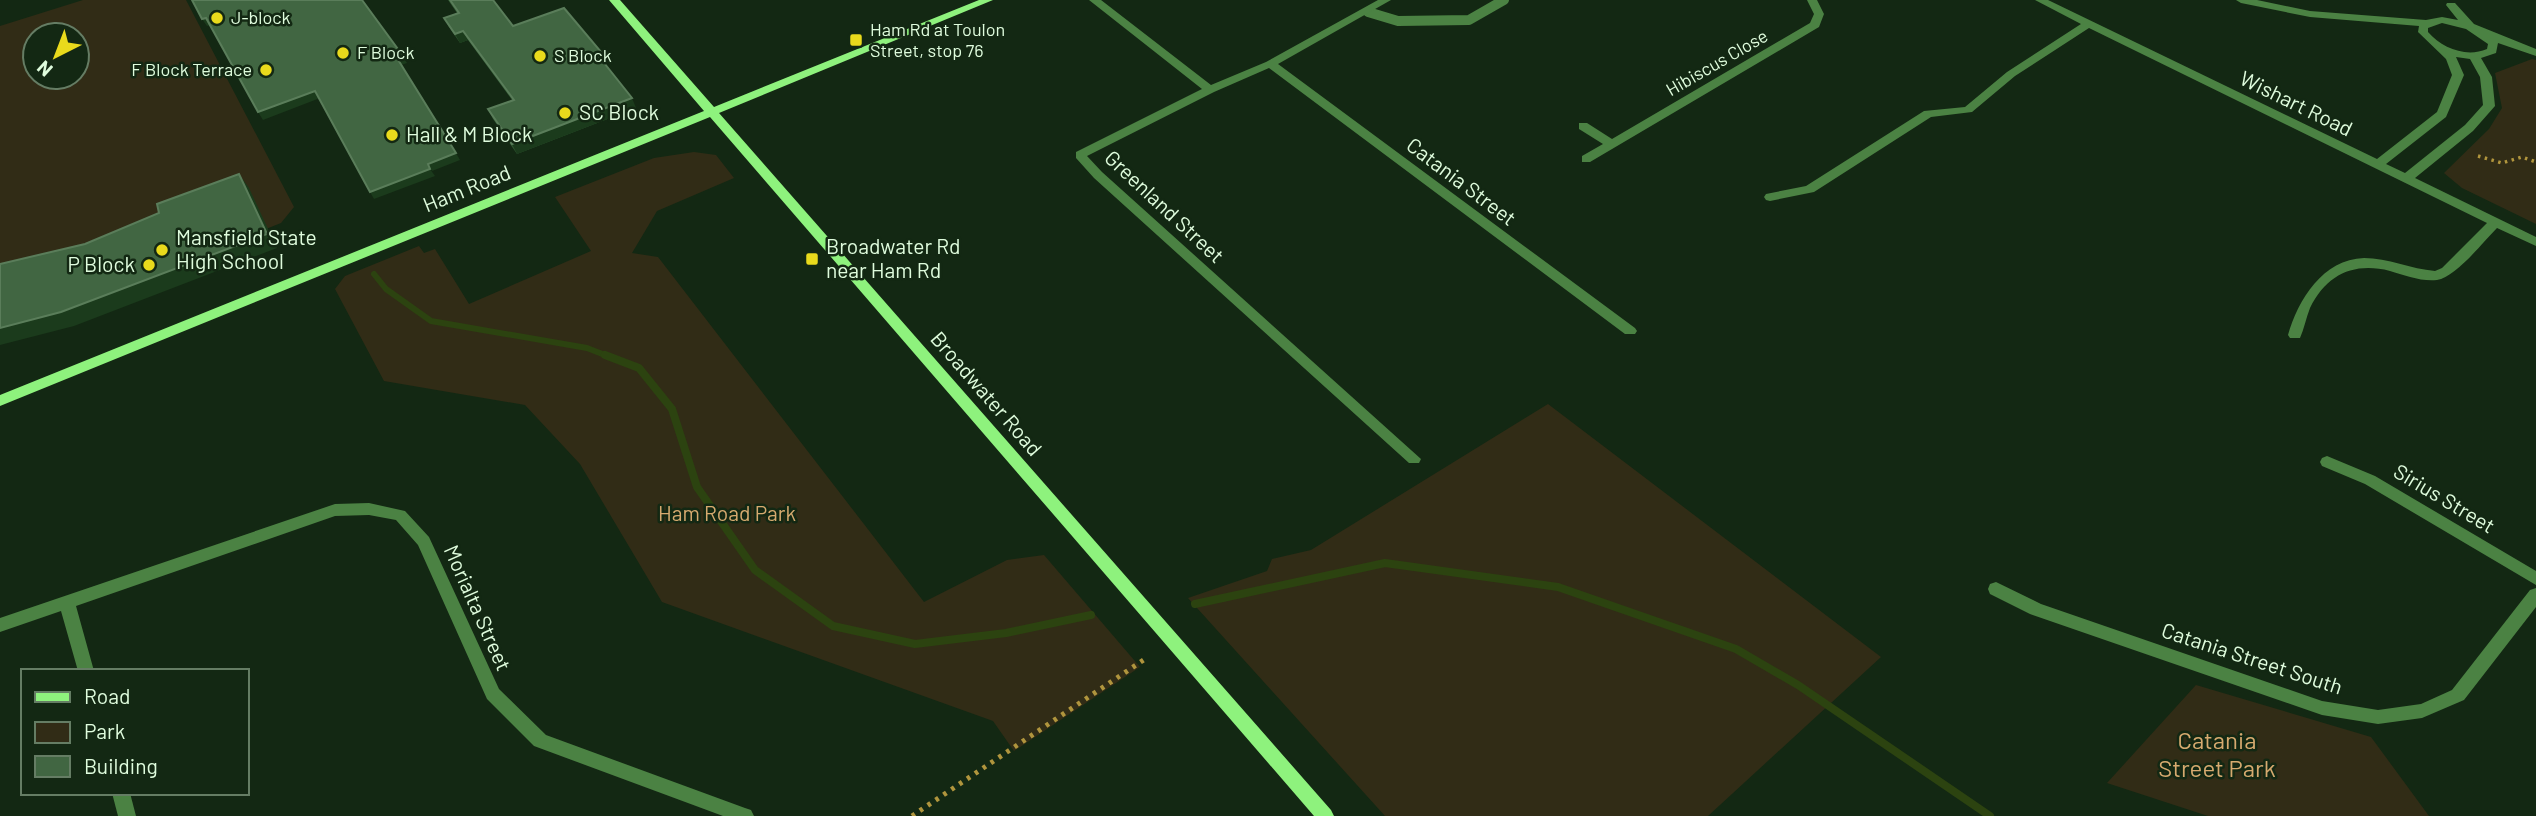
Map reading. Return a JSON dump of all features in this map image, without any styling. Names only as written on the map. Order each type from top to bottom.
[{"type":"main road","name":"Broadwater Road","points":[[614,0],[1325,816]]},
{"type":"main road","name":"Ham Road","points":[[0,401],[988,0]]},
{"type":"street","points":[[1094,0],[1210,90]]},
{"type":"street","name":"Greenland Street","points":[[1386,0],[1270,64],[1210,90],[1080,155],[1098,175],[1414,459]]},
{"type":"street","name":"Hibiscus Close","points":[[1586,159],[1808,30],[1815,25],[1819,14],[1812,0]]},
{"type":"street","name":"Wishart Road","points":[[2040,0],[2536,242]]},
{"type":"street","points":[[2241,0],[2309,14],[2470,26]]},
{"type":"street","points":[[2427,38],[2423,32],[2451,3],[2470,26],[2484,34],[2534,52]]},
{"type":"street","points":[[2376,165],[2442,114],[2458,75],[2451,58],[2442,48],[2427,38],[2383,21]]},
{"type":"street","points":[[1770,197],[1810,189],[1928,114],[1968,110],[2011,74],[2088,24]]},
{"type":"street","points":[[2484,34],[2493,43],[2492,51]]},
{"type":"street","points":[[2442,48],[2474,56],[2492,51],[2534,52]]},
{"type":"street","points":[[2406,179],[2469,128],[2489,106],[2486,78],[2474,56]]},
{"type":"street","name":"Catania Street","points":[[1270,64],[1630,331]]},
{"type":"street","points":[[1583,125],[1612,144]]},
{"type":"street","points":[[2295,335],[2304,304],[2336,269],[2352,261],[2436,276],[2447,271],[2495,222]]},
{"type":"street","name":"Sirius Street","points":[[2328,462],[2370,480],[2536,579]]},
{"type":"street","name":"Morialta Street","points":[[0,625],[335,510],[369,509],[400,515],[424,541],[492,694],[540,741],[734,814]]},
{"type":"street","name":"Catania Street South","points":[[1996,589],[2036,609],[2322,708],[2378,717],[2422,711],[2458,695],[2536,595]]},
{"type":"street","points":[[67,603],[85,669]]},
{"type":"street","points":[[122,795],[127,816]]},
{"type":"lane","points":[[1368,12],[1398,21],[1469,20],[1504,0]]},
{"type":"path","points":[[2477,156],[2502,163],[2522,157],[2536,162]]},
{"type":"path","points":[[912,816],[1145,659]]},
{"type":"green space","points":[[83,0],[186,0],[294,207],[281,223],[0,334],[0,26]]},
{"type":"green space","points":[[2532,59],[2536,60],[2536,224],[2462,188],[2444,173],[2489,129],[2502,108],[2495,73]]},
{"type":"green space","name":"Ham Road Park","points":[[694,152],[716,155],[734,178],[657,211],[632,253],[658,257],[924,602],[1007,560],[1044,555],[1140,667],[1014,751],[993,721],[662,602],[580,464],[525,405],[384,381],[335,289],[345,276],[419,246],[424,253],[435,249],[469,304],[591,251],[555,197],[654,158]]},
{"type":"green space","points":[[1548,404],[1881,657],[1708,816],[1385,816],[1188,598],[1267,571],[1272,559],[1311,550]]},
{"type":"green space","name":"Catania Street Park","points":[[2196,685],[2371,737],[2429,816],[2208,816],[2107,783]]},
{"type":"building","points":[[192,0],[362,0],[403,56],[397,58],[456,153],[428,164],[430,169],[370,192],[315,91],[258,112],[206,18],[202,19]]},
{"type":"building","points":[[450,0],[493,0],[513,26],[564,8],[602,53],[597,54],[632,98],[512,144],[488,109],[514,100],[463,31],[455,34],[444,18],[459,13]]},
{"type":"building","name":"P Block","points":[[239,174],[267,234],[61,312],[0,328],[0,264],[85,244],[159,213],[157,204]]},
{"type":"waterway","points":[[374,274],[386,289],[431,321],[587,348],[610,357]]},
{"type":"waterway","points":[[605,355],[639,368],[672,409],[697,487],[755,570],[833,626],[915,644],[1006,633],[1091,615]]},
{"type":"waterway","points":[[1195,604],[1385,563],[1558,587],[1736,649],[1798,685],[1990,816]]},
{"type":"place","name":"J-block","points":[[217,18]]},
{"type":"place","name":"Ham Rd at Toulon Street, stop 76","points":[[856,40]]},
{"type":"place","name":"F Block","points":[[343,53]]},
{"type":"place","name":"S Block","points":[[540,56]]},
{"type":"place","name":"F Block Terrace","points":[[266,70]]},
{"type":"place","name":"SC Block","points":[[565,113]]},
{"type":"place","name":"Hall & M Block","points":[[392,135]]},
{"type":"place","name":"Mansfield State High School","points":[[162,250]]},
{"type":"place","name":"Broadwater Rd near Ham Rd","points":[[812,259]]},
{"type":"place","name":"P Block","points":[[149,265]]}]
